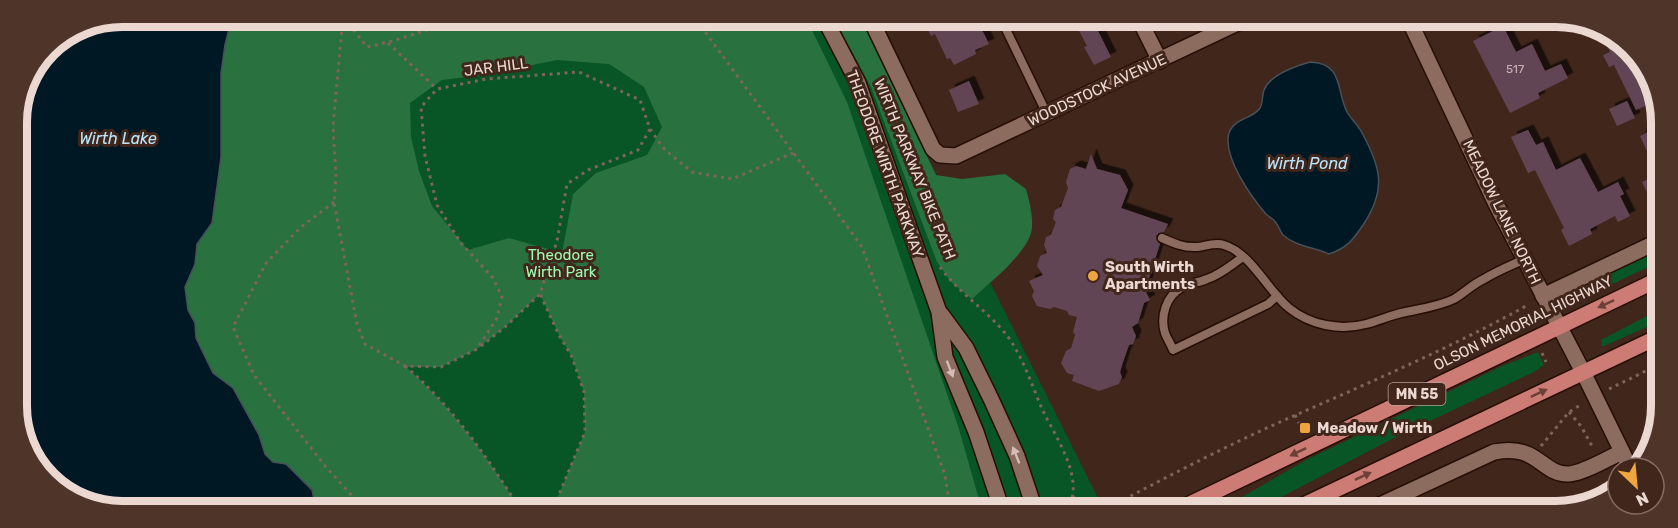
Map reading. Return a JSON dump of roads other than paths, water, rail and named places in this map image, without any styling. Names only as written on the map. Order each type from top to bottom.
[{"type":"main road","name":"OLSON MEMORIAL HIGHWAY","points":[[1196,501],[1651,283]]},
{"type":"main road","points":[[1312,501],[1651,340]]},
{"type":"street","name":"THEODORE WIRTH PARKWAY","points":[[829,27],[858,83],[939,312],[945,357],[976,432],[999,501]]},
{"type":"street","name":"WOODSTOCK AVENUE","points":[[874,27],[926,137],[933,149],[940,155],[948,156],[964,154],[1229,27]]},
{"type":"street","points":[[1143,27],[1160,61]]},
{"type":"street","name":"MEADOW LANE NORTH","points":[[1411,27],[1488,186],[1624,456]]},
{"type":"street","points":[[1543,296],[1651,245]]},
{"type":"street","name":"THEODORE WIRTH PARKWAY","points":[[939,312],[966,348],[1017,456],[1032,501]]},
{"type":"street","points":[[1389,501],[1494,452],[1506,450],[1526,453],[1548,468],[1569,474],[1622,452]]},
{"type":"lane","points":[[1005,27],[1047,114]]},
{"type":"lane","points":[[1162,238],[1189,247],[1224,245],[1253,266],[1277,296],[1297,314],[1324,325],[1351,327],[1454,299],[1483,279],[1525,259]]},
{"type":"lane","points":[[1243,257],[1216,275],[1191,283],[1171,295],[1167,303],[1164,323],[1165,333],[1173,350],[1268,304],[1277,296]]},
{"type":"water","name":"Wirth Lake","points":[[230,27],[221,73],[221,157],[212,223],[197,244],[195,264],[185,287],[188,310],[195,323],[196,338],[213,373],[233,388],[259,435],[265,454],[273,462],[286,464],[312,490],[314,501],[109,500],[97,498],[69,485],[51,469],[37,448],[29,425],[27,406],[27,116],[30,97],[37,80],[59,51],[74,40],[91,32],[109,28]]},
{"type":"water","name":"Wirth Pond","points":[[1310,62],[1329,67],[1334,73],[1347,112],[1368,144],[1379,178],[1376,200],[1363,225],[1349,243],[1329,254],[1294,242],[1283,235],[1246,187],[1234,165],[1228,142],[1231,128],[1260,108],[1264,90],[1272,80],[1291,69]]},
{"type":"place","name":"South Wirth Apartments","points":[[1093,276]]},
{"type":"place","name":"Meadow / Wirth","points":[[1305,428]]},
{"type":"park label","name":"Theodore Wirth Park","points":[[561,264]]}]
